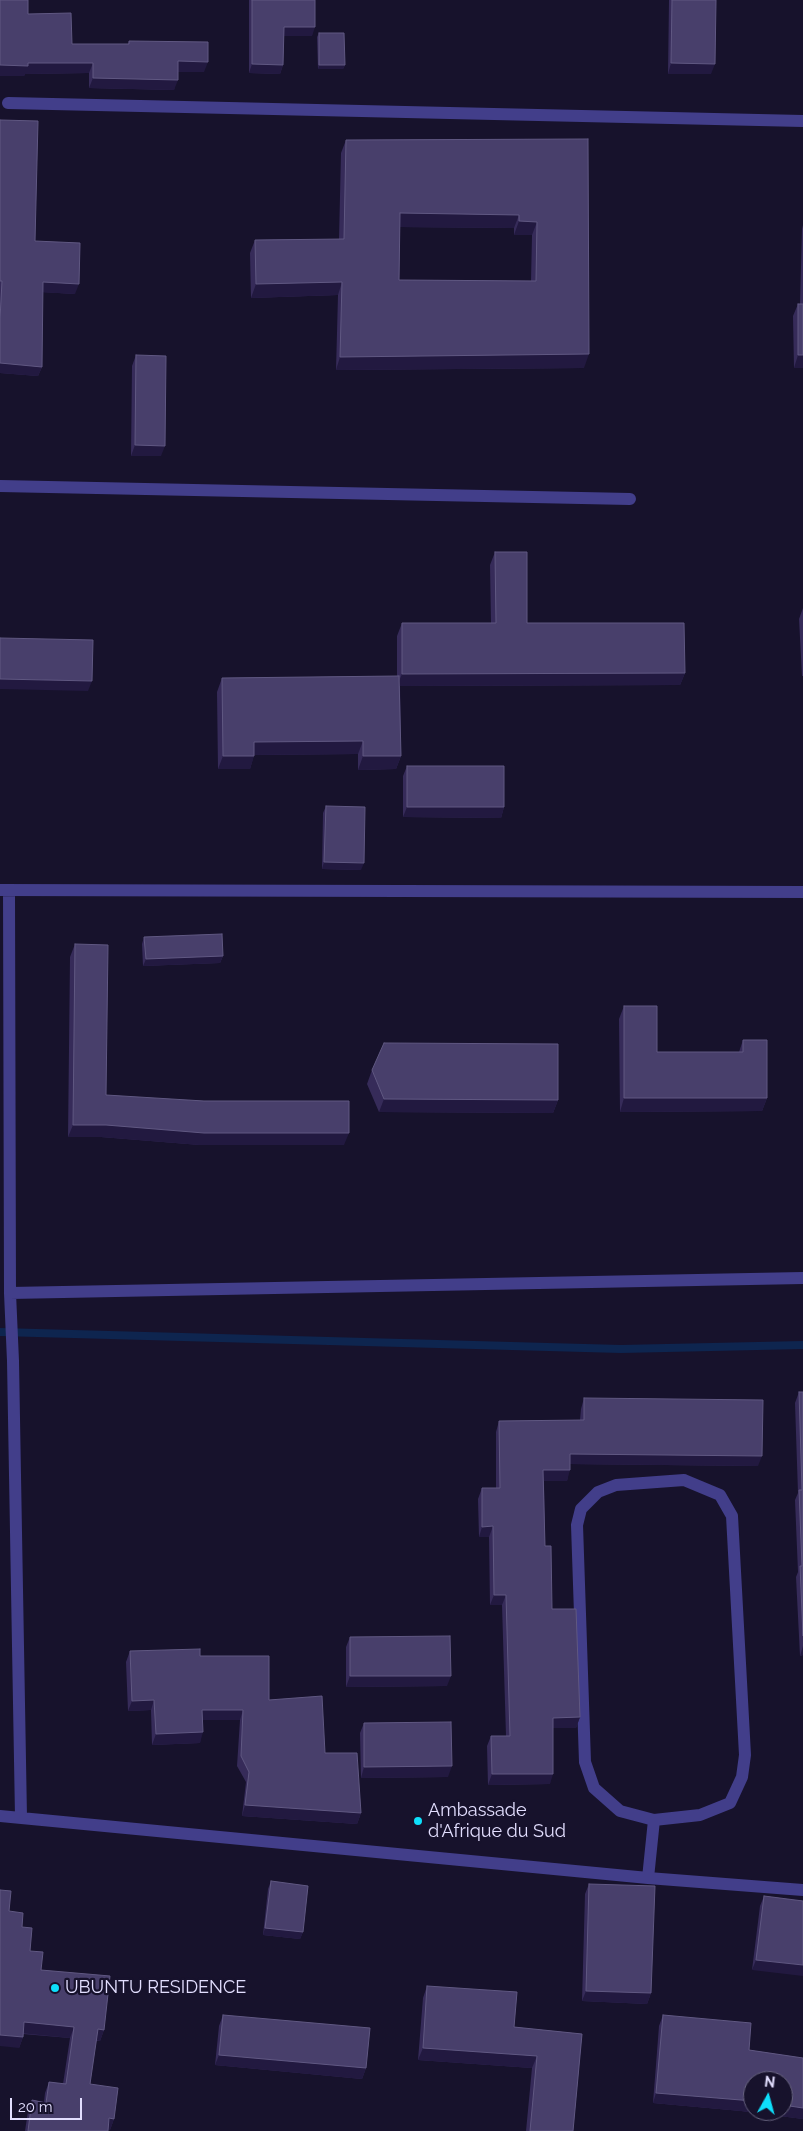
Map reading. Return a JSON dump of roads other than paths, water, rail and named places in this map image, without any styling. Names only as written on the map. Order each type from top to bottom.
[{"type":"street","points":[[8,103],[803,121]]},
{"type":"street","points":[[0,486],[630,499]]},
{"type":"street","points":[[21,1817],[12,1313],[10,1293],[5,890],[803,892]]},
{"type":"street","points":[[10,1293],[803,1278]]},
{"type":"street","points":[[684,1480],[720,1495],[732,1516],[745,1755],[742,1776],[730,1803],[700,1815],[654,1820],[620,1811],[594,1788],[585,1762],[577,1525],[581,1509],[598,1492],[616,1485],[684,1480]]},
{"type":"street","points":[[0,1816],[648,1878],[803,1890]]},
{"type":"street","points":[[648,1878],[654,1820]]},
{"type":"waterway","points":[[0,1332],[621,1349],[803,1345]]},
{"type":"place","name":"Ambassade d'Afrique du Sud","points":[[418,1821]]},
{"type":"place","name":"UBUNTU RESIDENCE","points":[[55,1988]]}]
